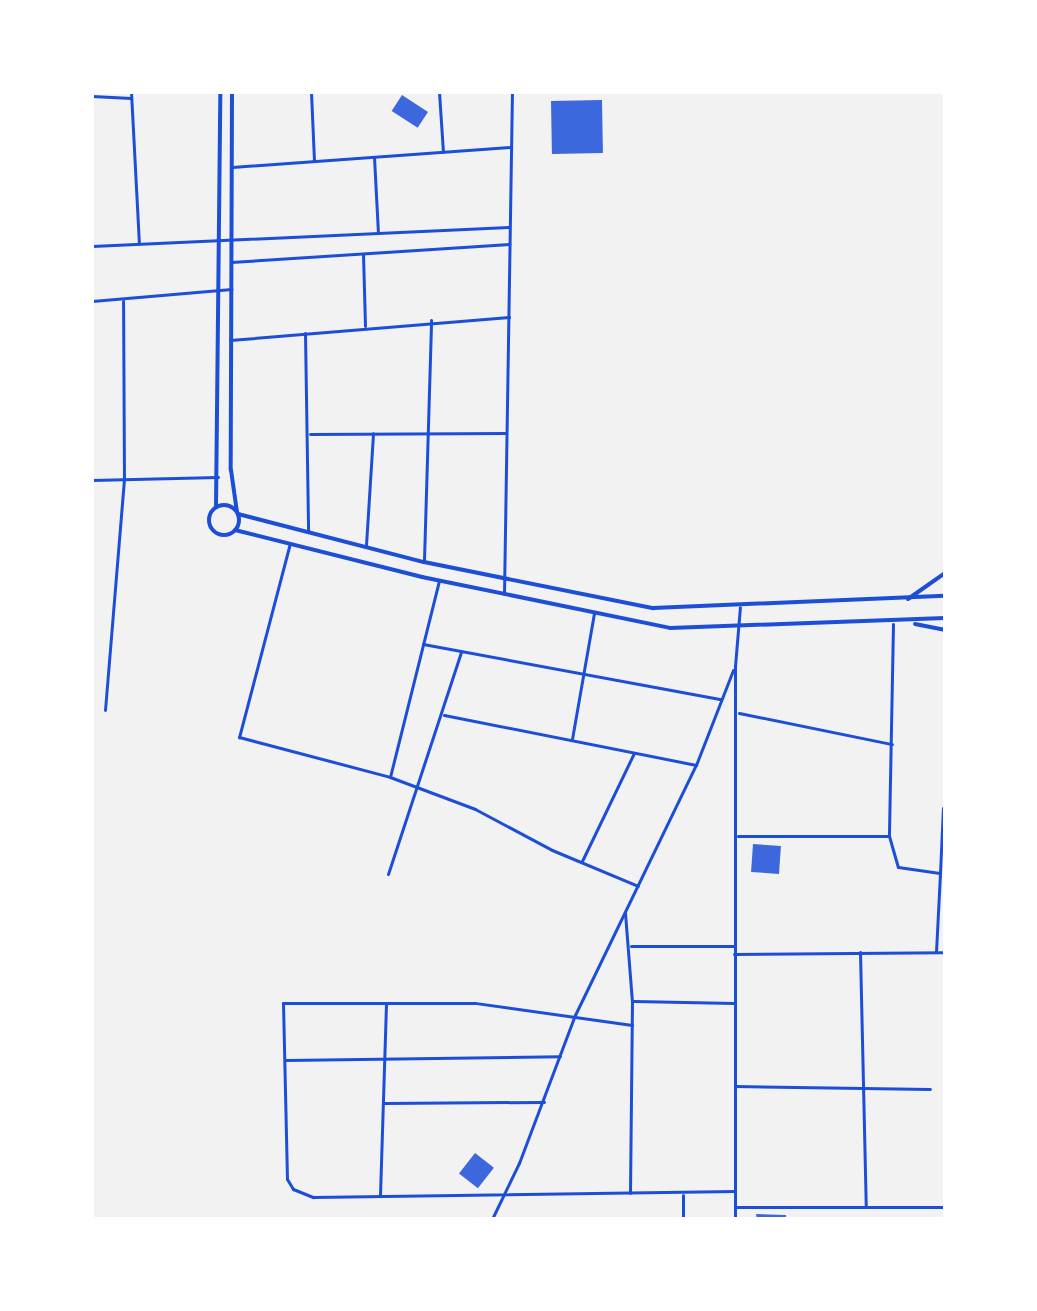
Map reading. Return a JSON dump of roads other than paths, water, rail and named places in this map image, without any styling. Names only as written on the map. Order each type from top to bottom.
[{"type":"street","points":[[131,92],[139,243]]},
{"type":"street","points":[[220,92],[218,477],[216,507],[209,518],[212,530],[223,535],[235,530],[439,580],[670,628],[893,624],[945,618]]},
{"type":"street","points":[[232,92],[230,340],[231,470],[238,513],[235,530]]},
{"type":"street","points":[[311,92],[314,161]]},
{"type":"street","points":[[439,92],[443,152]]},
{"type":"street","points":[[504,594],[512,92]]},
{"type":"street","points":[[92,96],[131,98]]},
{"type":"street","points":[[231,167],[511,147]]},
{"type":"street","points":[[374,157],[378,233]]},
{"type":"street","points":[[92,246],[509,227]]},
{"type":"street","points":[[231,262],[509,244]]},
{"type":"street","points":[[363,254],[365,326]]},
{"type":"street","points":[[92,301],[123,301],[231,289]]},
{"type":"street","points":[[105,710],[124,479],[123,301]]},
{"type":"street","points":[[230,340],[431,320],[509,317]]},
{"type":"street","points":[[424,562],[431,320]]},
{"type":"street","points":[[305,333],[309,434],[308,532]]},
{"type":"street","points":[[366,547],[373,433]]},
{"type":"street","points":[[309,434],[506,433]]},
{"type":"street","points":[[92,480],[218,477]]},
{"type":"street","points":[[216,507],[227,505],[238,513],[424,562],[653,608],[740,607],[945,596]]},
{"type":"street","points":[[290,542],[239,737],[390,777],[475,809],[638,886]]},
{"type":"street","points":[[906,600],[945,573]]},
{"type":"street","points":[[390,777],[439,580]]},
{"type":"street","points":[[735,1219],[734,946],[738,713],[735,666],[740,607]]},
{"type":"street","points":[[571,740],[594,613]]},
{"type":"street","points":[[901,623],[945,630]]},
{"type":"street","points":[[893,624],[889,836],[898,867],[940,873]]},
{"type":"street","points":[[423,644],[721,699]]},
{"type":"street","points":[[388,874],[444,715],[461,652]]},
{"type":"street","points":[[492,1219],[544,1102],[575,1015],[696,765],[735,666]]},
{"type":"street","points":[[738,713],[892,744]]},
{"type":"street","points":[[444,715],[696,765]]},
{"type":"street","points":[[582,862],[634,753]]},
{"type":"street","points":[[936,952],[943,808]]},
{"type":"street","points":[[738,836],[889,836]]},
{"type":"street","points":[[625,913],[631,946],[632,1001],[630,1194]]},
{"type":"street","points":[[631,946],[734,946]]},
{"type":"street","points":[[860,952],[866,1207]]},
{"type":"street","points":[[734,954],[945,952]]},
{"type":"street","points":[[632,1001],[734,1003]]},
{"type":"street","points":[[632,1025],[475,1003],[283,1003],[287,1179],[293,1189],[313,1197],[502,1198],[735,1191]]},
{"type":"street","points":[[380,1196],[386,1003]]},
{"type":"street","points":[[286,1060],[382,1056],[560,1056]]},
{"type":"street","points":[[735,1086],[930,1089]]},
{"type":"street","points":[[384,1103],[544,1102]]},
{"type":"street","points":[[683,1194],[683,1219]]},
{"type":"street","points":[[735,1207],[945,1207]]}]
